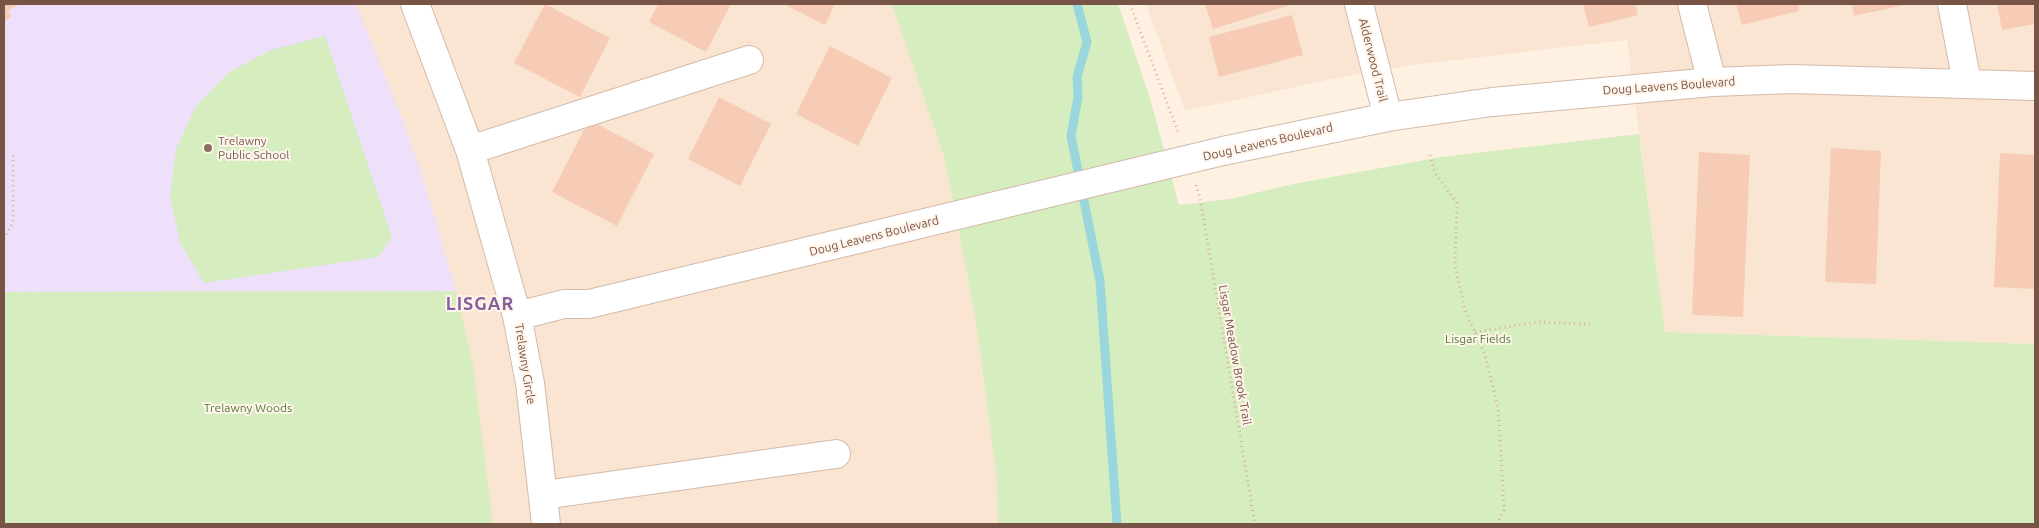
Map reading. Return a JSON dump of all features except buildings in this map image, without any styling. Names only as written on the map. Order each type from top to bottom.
[{"type":"street","name":"Trelawny Circle","points":[[415,4],[470,150],[517,316],[530,383],[546,524]]},
{"type":"street","name":"Alderwood Trail","points":[[1359,4],[1388,117]]},
{"type":"street","points":[[1692,4],[1712,82]]},
{"type":"street","points":[[1952,4],[1967,82]]},
{"type":"street","points":[[470,150],[749,60]]},
{"type":"street","name":"Doug Leavens Boulevard","points":[[517,316],[564,304],[598,302],[1223,152],[1388,117],[1492,102],[1712,82],[1792,79],[1967,82],[2035,86]]},
{"type":"street","points":[[544,494],[836,454]]},
{"type":"path","points":[[1130,4],[1177,132]]},
{"type":"path","points":[[4,239],[13,222],[13,155]]},
{"type":"path","points":[[1430,156],[1435,172],[1457,203],[1455,266],[1465,310],[1485,354],[1498,408],[1504,510],[1497,524]]},
{"type":"path","name":"Lisgar Meadow Brook Trail","points":[[1197,188],[1255,524]]},
{"type":"path","points":[[1475,332],[1538,322],[1591,324]]},
{"type":"shaded area","points":[[4,4],[892,4],[944,157],[975,315],[996,472],[998,524],[4,524]]},
{"type":"shaded area","name":"Trelawny Public School","points":[[4,4],[356,4],[402,118],[423,178],[456,291],[4,292]]},
{"type":"shaded area","points":[[1146,4],[2035,4],[2035,344],[1665,332],[1627,40],[1404,66],[1332,79],[1185,111]]},
{"type":"green space","name":"Lisgar Fields","points":[[892,4],[1118,4],[1150,98],[1179,205],[1230,199],[1293,184],[1441,157],[1639,134],[1665,332],[2035,344],[2035,524],[998,524],[996,472],[975,315],[944,157]]},
{"type":"green space","points":[[325,36],[392,237],[378,257],[204,283],[180,242],[170,196],[176,149],[196,106],[229,72],[271,50]]},
{"type":"green space","name":"Trelawny Woods","points":[[456,291],[473,365],[493,524],[4,524],[4,292]]},
{"type":"waterway","points":[[1077,4],[1087,42],[1077,77],[1078,97],[1071,136],[1100,281],[1117,524]]},
{"type":"place","name":"Trelawny Public School","points":[[208,148]]},
{"type":"district","name":"LISGAR","points":[[480,304]]}]
